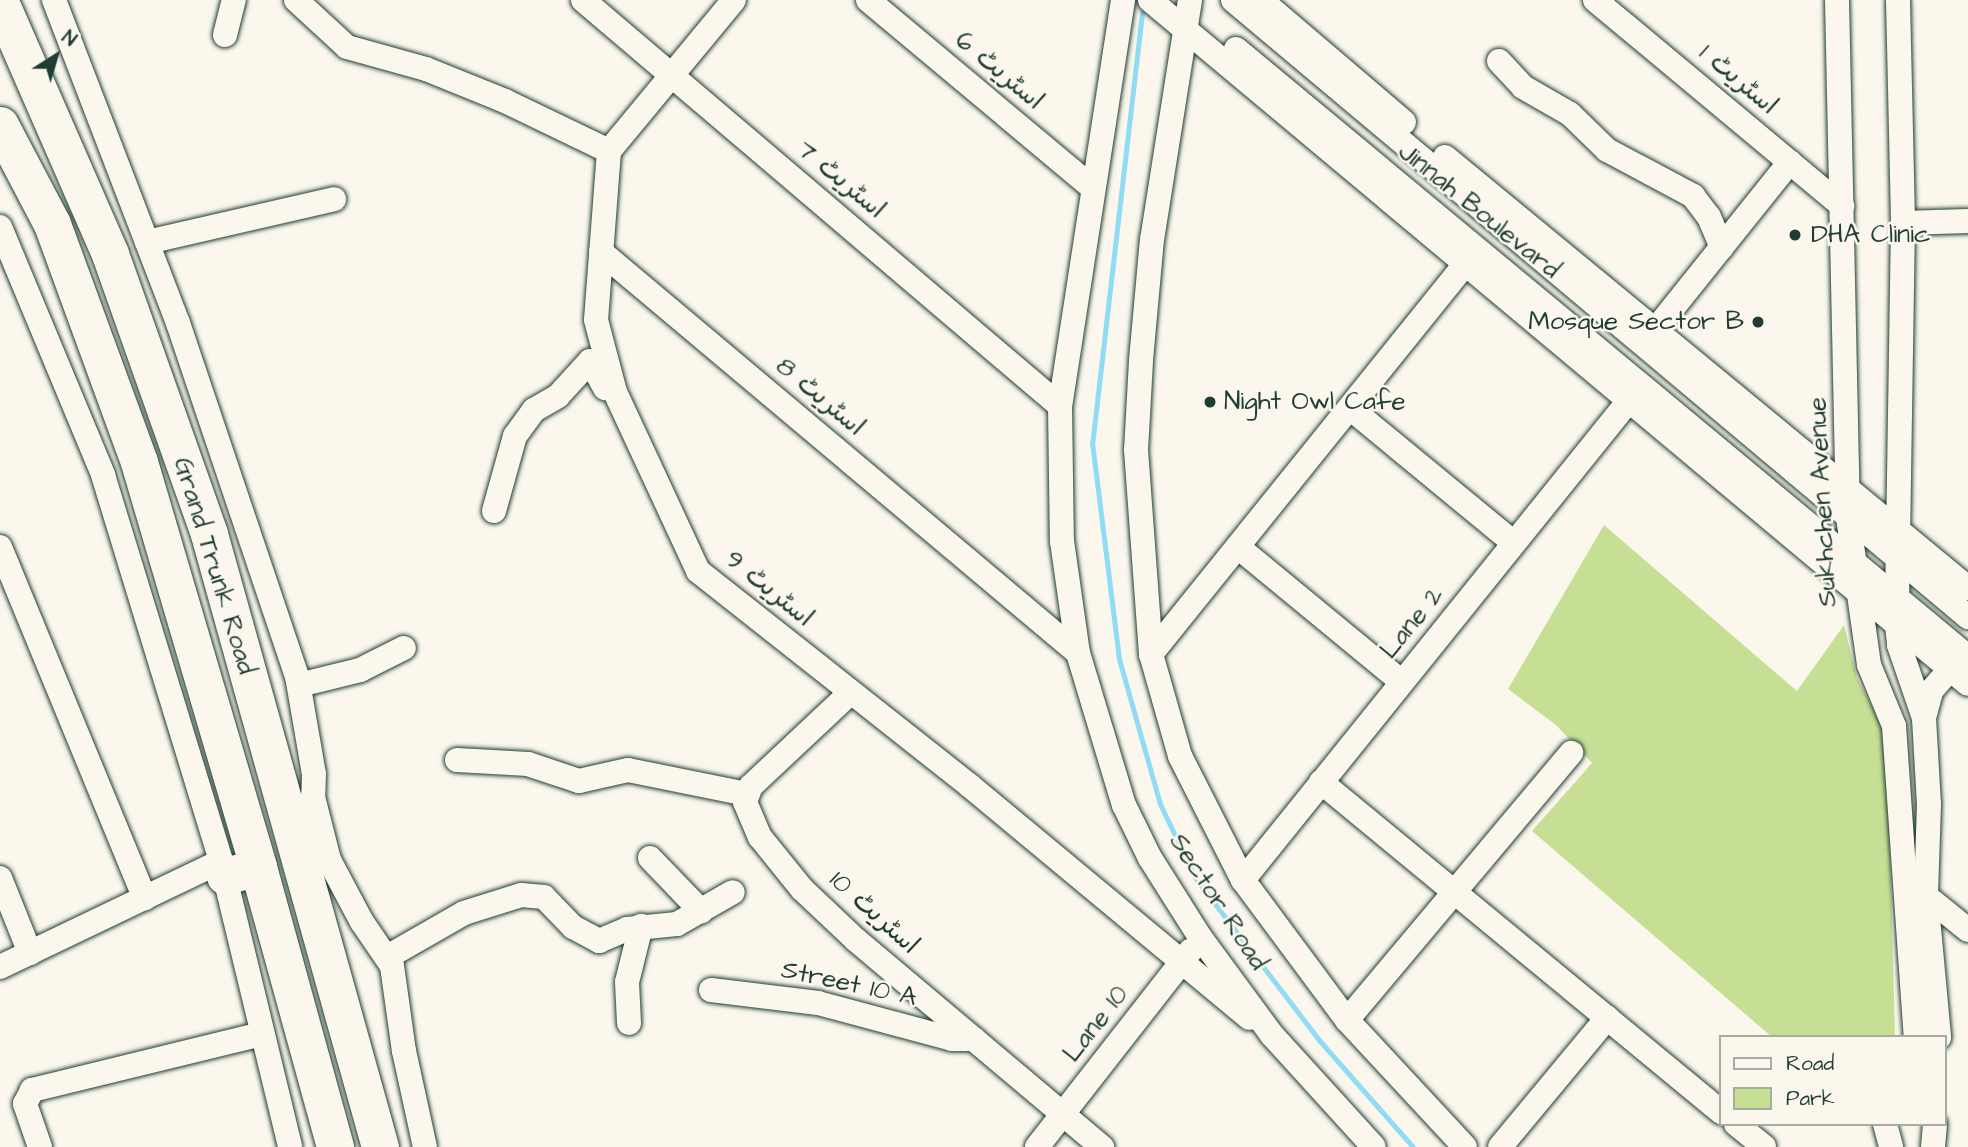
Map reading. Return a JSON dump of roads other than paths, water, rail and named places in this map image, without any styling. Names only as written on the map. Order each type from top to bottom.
[{"type":"highway","name":"Grand Trunk Road","points":[[0,2],[110,254],[209,534],[297,797],[380,1147]]},
{"type":"highway","name":"Grand Trunk Road","points":[[0,125],[52,224],[139,462],[235,868],[335,1147]]},
{"type":"street","points":[[54,0],[248,523],[299,685],[314,774],[297,797],[362,922],[389,956],[425,1147]]},
{"type":"street","points":[[225,35],[234,0]]},
{"type":"street","points":[[296,0],[347,47],[426,69],[505,101],[609,151]]},
{"type":"street","name":"اسٹریٹ 7","points":[[583,0],[1060,406]]},
{"type":"street","points":[[601,252],[609,151],[734,0]]},
{"type":"street","name":"اسٹریٹ 6","points":[[868,0],[1093,188]]},
{"type":"street","name":"Sector Road","points":[[1123,0],[1060,406],[1062,541],[1078,653],[1124,805],[1150,858],[1200,937],[1272,1035],[1374,1147]]},
{"type":"street","points":[[1150,0],[1185,10],[1466,263],[1627,403],[1686,434],[1858,593],[1897,625],[1962,670],[1931,691],[1924,718]]},
{"type":"street","name":"Jinnah Boulevard","points":[[1233,0],[1718,394],[1848,517],[1968,617]]},
{"type":"street","points":[[1261,0],[1656,329],[1718,394],[1848,490],[1968,588]]},
{"type":"street","name":"اسٹریٹ 1","points":[[1595,0],[1842,206]]},
{"type":"street","name":"Sukhchen Avenue","points":[[1837,0],[1848,517],[1869,665],[1894,726],[1916,1035]]},
{"type":"street","points":[[1898,0],[1903,223],[1902,532],[1897,625],[1899,645],[1924,718],[1929,804],[1926,895],[1939,1035]]},
{"type":"street","points":[[1185,10],[1152,239],[1140,374],[1136,450],[1139,528],[1151,654],[1180,757],[1242,880],[1347,1020],[1465,1147]]},
{"type":"street","name":"Jinnah Boulevard","points":[[1185,10],[1686,434],[1899,595],[1962,670]]},
{"type":"street","points":[[1499,61],[1523,87],[1570,114],[1607,150],[1693,196],[1709,217],[1722,247]]},
{"type":"street","points":[[1656,329],[1790,162]]},
{"type":"street","points":[[146,242],[334,199]]},
{"type":"street","points":[[1903,223],[1968,221]]},
{"type":"street","points":[[0,227],[103,475],[235,868],[262,1034],[290,1147]]},
{"type":"street","name":"اسٹریٹ 9","points":[[601,252],[596,320],[615,392],[698,571],[849,694],[970,786],[1180,964],[1272,1035]]},
{"type":"street","name":"اسٹریٹ 8","points":[[601,252],[1078,653]]},
{"type":"street","points":[[1151,654],[1466,263]]},
{"type":"street","points":[[494,511],[515,436],[540,404],[558,396],[590,361],[600,382],[615,392]]},
{"type":"street","name":"Lane 2","points":[[1242,880],[1627,403]]},
{"type":"street","points":[[1350,408],[1514,543]]},
{"type":"street","points":[[103,475],[139,462]]},
{"type":"street","points":[[0,547],[145,898]]},
{"type":"street","points":[[1238,547],[1402,682]]},
{"type":"street","points":[[299,685],[360,670],[404,648]]},
{"type":"street","points":[[457,760],[528,764],[579,781],[628,770],[747,794],[751,786],[849,694]]},
{"type":"street","points":[[1347,1020],[1571,753]]},
{"type":"street","points":[[1321,782],[1720,1111]]},
{"type":"street","name":"اسٹریٹ 10","points":[[747,794],[745,802],[760,836],[802,889],[1102,1147]]},
{"type":"street","points":[[650,858],[701,911]]},
{"type":"street","points":[[0,967],[145,898],[235,868]]},
{"type":"street","points":[[0,878],[30,953]]},
{"type":"street","points":[[389,956],[464,914],[520,895],[544,897],[573,928],[594,941],[641,926],[677,924],[733,892]]},
{"type":"street","points":[[1926,895],[1968,930]]},
{"type":"street","points":[[629,1023],[626,982],[641,926]]},
{"type":"street","name":"Lane 10","points":[[1037,1147],[1200,937]]},
{"type":"street","name":"Street 10 A","points":[[711,990],[818,1003],[952,1039],[974,1039]]},
{"type":"street","points":[[1500,1147],[1607,1018]]},
{"type":"street","points":[[40,1147],[25,1104],[32,1090],[262,1034]]},
{"type":"street","points":[[1738,1126],[1764,1147]]},
{"type":"street","points":[[1934,1147],[1935,1126]]},
{"type":"waterway","points":[[1142,13],[1092,442],[1119,659],[1160,804],[1196,879],[1319,1040],[1413,1147]]},
{"type":"place","name":"DHA Clinic","points":[[1795,235]]},
{"type":"place","name":"Mosque Sector B","points":[[1758,322]]},
{"type":"place","name":"Night Owl Cafe","points":[[1210,402]]}]
